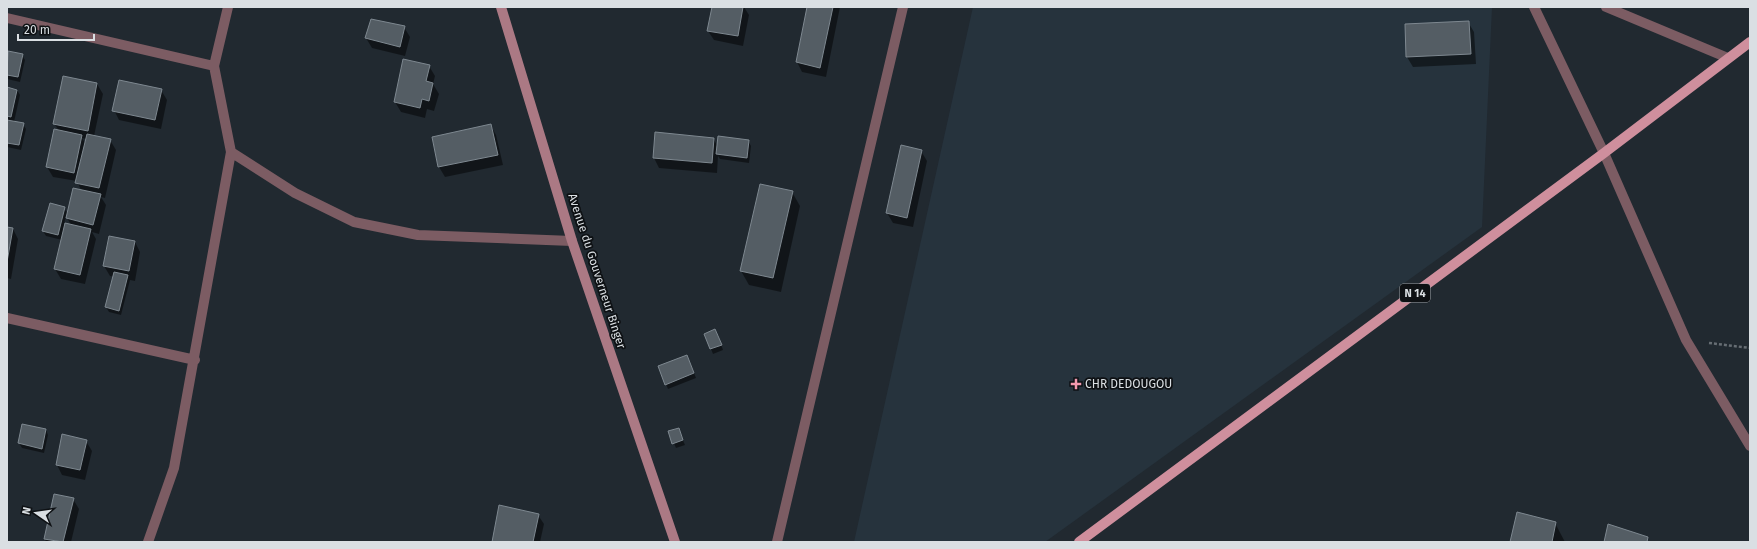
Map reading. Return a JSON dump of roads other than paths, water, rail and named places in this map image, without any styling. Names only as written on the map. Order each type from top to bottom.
[{"type":"main road","name":"Avenue du Gouverneur Binger","points":[[501,7],[572,241],[675,542]]},
{"type":"main road","name":"N 14","points":[[1079,542],[1604,153],[1750,42]]},
{"type":"street","points":[[148,542],[174,468],[231,152],[214,66],[228,7]]},
{"type":"street","points":[[777,542],[903,7]]},
{"type":"street","points":[[1534,7],[1604,153],[1686,340],[1750,446]]},
{"type":"street","points":[[1606,7],[1728,58]]},
{"type":"street","points":[[7,18],[214,66]]},
{"type":"street","points":[[231,152],[295,193],[354,222],[418,236],[572,241]]},
{"type":"street","points":[[7,318],[194,360]]},
{"type":"place","name":"CHR DEDOUGOU","points":[[1076,384]]}]
